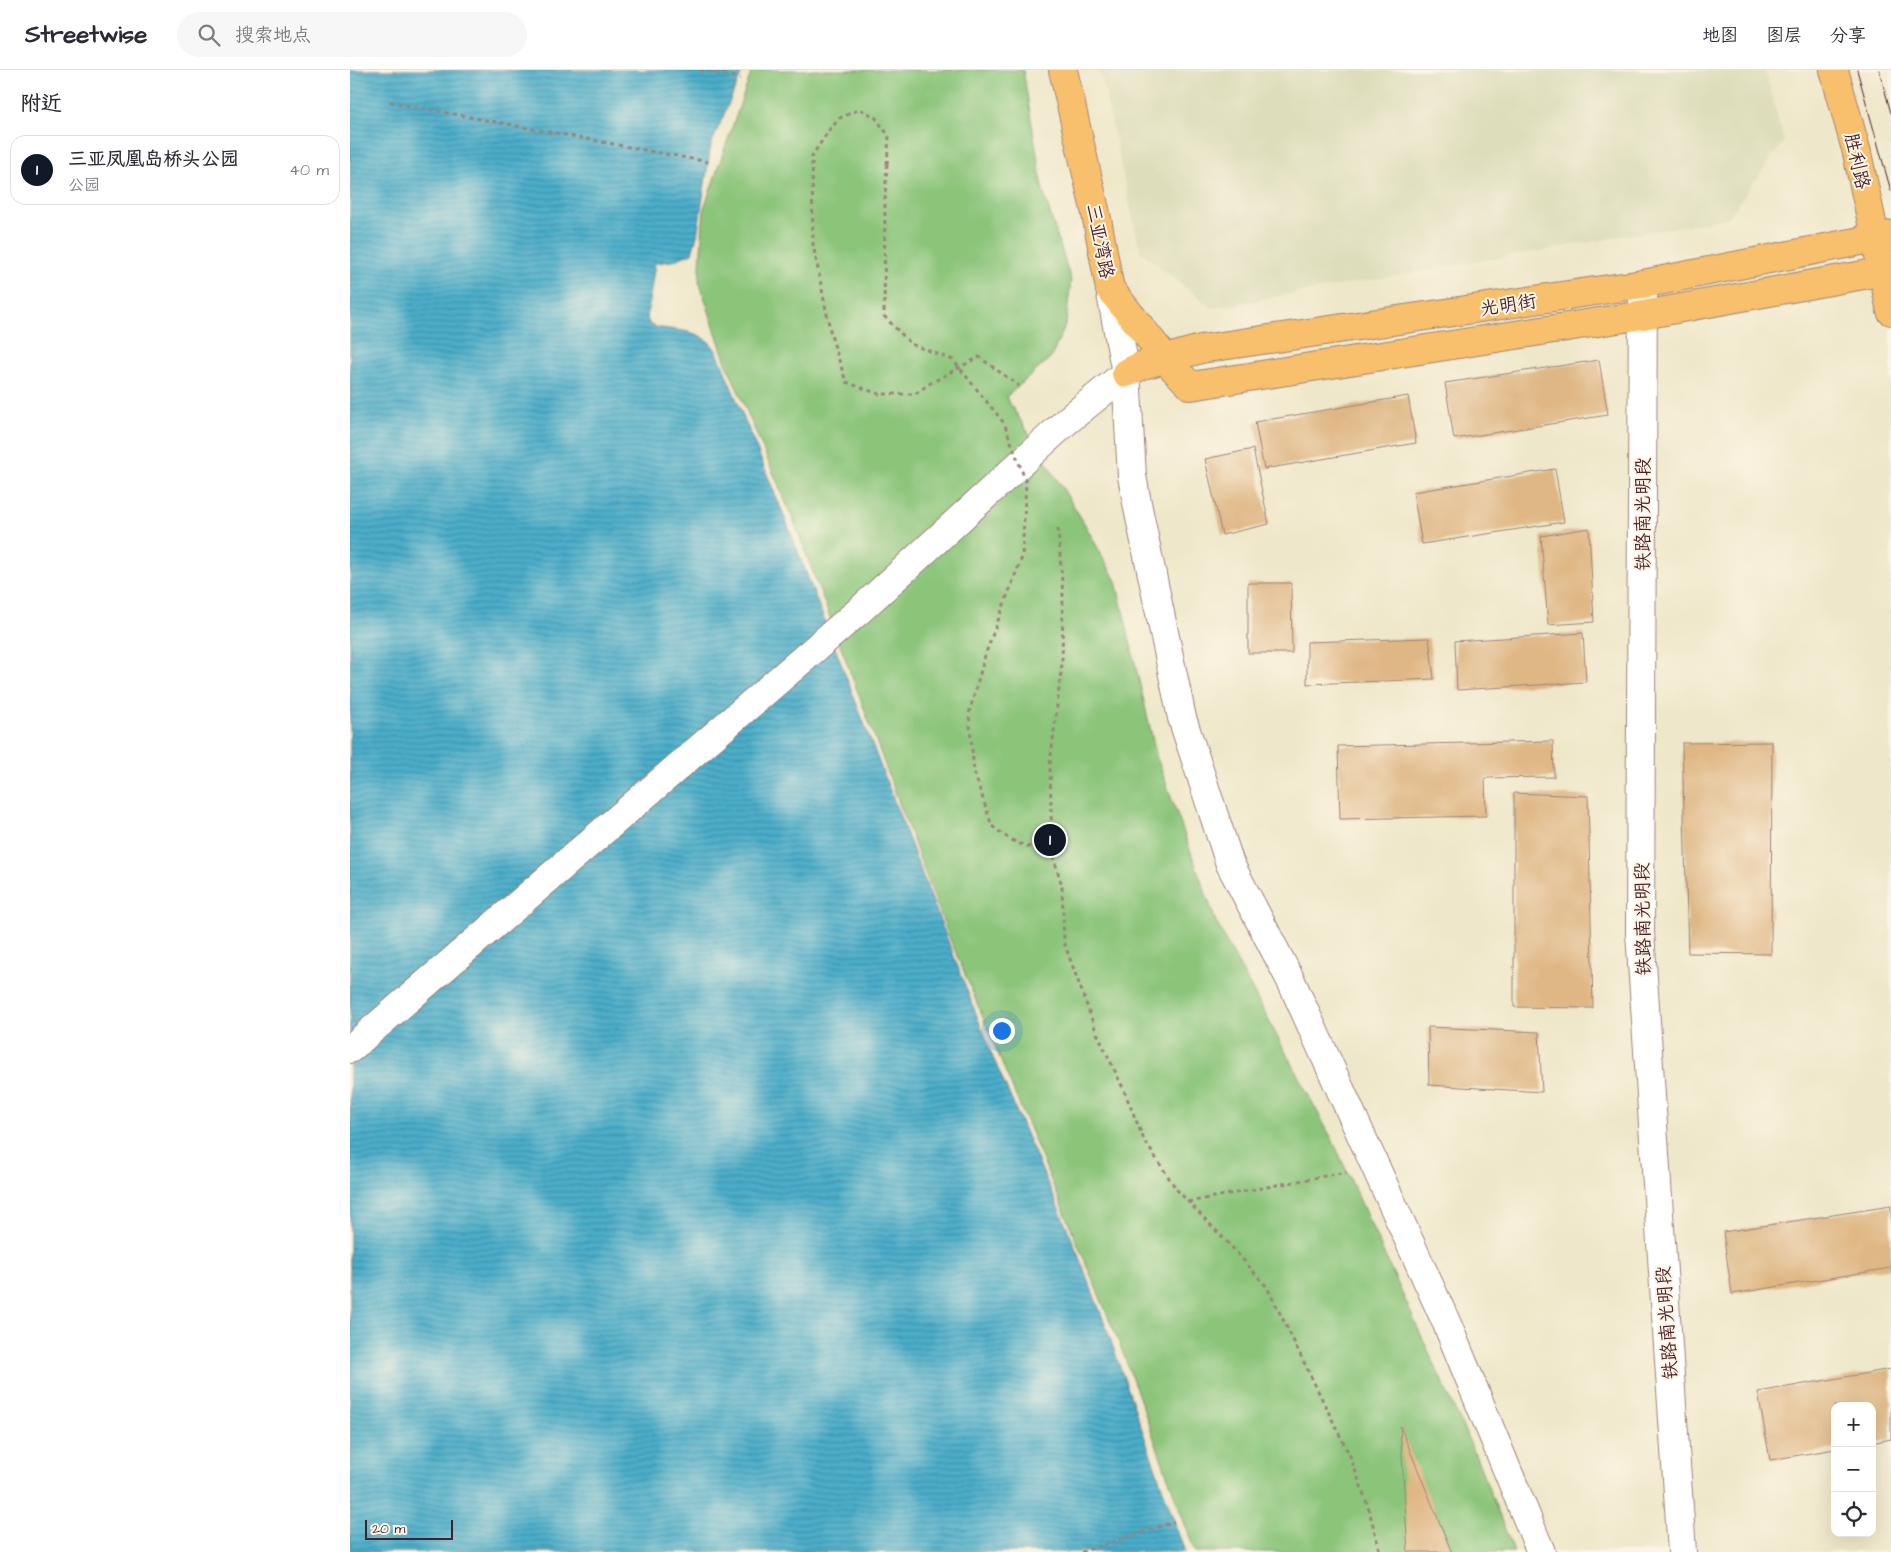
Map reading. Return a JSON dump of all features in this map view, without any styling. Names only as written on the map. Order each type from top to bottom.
[{"type":"main road","name":"三亚湾路","points":[[1063,70],[1096,214],[1110,289],[1165,358],[1191,386]]},
{"type":"main road","name":"胜利路","points":[[1834,70],[1883,237],[1891,311]]},
{"type":"main road","name":"光明街","points":[[1126,373],[1143,365],[1201,349],[1262,342],[1643,284],[1883,237]]},
{"type":"main road","name":"光明街","points":[[1191,386],[1643,315],[1887,271]]},
{"type":"street","name":"铁路南光明段","points":[[1643,284],[1640,933],[1682,1552]]},
{"type":"street","points":[[1110,289],[1126,373],[1132,476],[1135,494],[1182,718],[1230,864],[1291,981],[1447,1324],[1541,1552]]},
{"type":"street","points":[[350,1049],[860,610],[1068,420],[1126,373]]},
{"type":"path","points":[[700,70],[740,78]]},
{"type":"path","points":[[390,102],[708,162]]},
{"type":"path","points":[[1018,386],[979,357],[928,384],[915,394],[879,394],[846,382],[831,335],[813,244],[812,156],[829,130],[840,118],[860,109],[874,117],[889,136],[885,199],[884,316],[911,344],[954,360],[1004,423],[1026,482],[1022,557],[985,655],[969,714],[974,772],[992,826],[1009,840],[1026,847],[1052,851]]},
{"type":"path","points":[[1058,529],[1063,596],[1063,636],[1062,664],[1050,766],[1052,851],[1062,887],[1064,942],[1096,1031],[1123,1088],[1144,1140],[1177,1190],[1267,1287],[1350,1456],[1368,1506],[1380,1552]]},
{"type":"path","points":[[1188,1202],[1347,1172]]},
{"type":"path","points":[[1081,1552],[1174,1522]]},
{"type":"shaded area","points":[[1100,70],[1765,70],[1784,141],[1728,218],[1212,308],[1140,251]]},
{"type":"green space","points":[[752,70],[1023,70],[1043,191],[1071,280],[1066,323],[1051,358],[1006,397],[1083,521],[1116,581],[1157,758],[1216,922],[1333,1141],[1475,1454],[1514,1552],[1195,1552],[1122,1350],[948,934],[795,524],[725,360],[699,281],[704,208]]},
{"type":"water","points":[[350,70],[743,70],[711,145],[697,236],[692,253],[672,261],[655,263],[647,319],[650,325],[701,336],[717,352],[785,518],[992,1055],[1072,1239],[1104,1321],[1185,1552],[350,1552]]},
{"type":"building","points":[[1599,360],[1608,415],[1454,439],[1445,383]]},
{"type":"building","points":[[1408,396],[1416,443],[1264,469],[1255,422]]},
{"type":"building","points":[[1253,449],[1269,524],[1222,535],[1205,459]]},
{"type":"building","points":[[1555,469],[1564,522],[1422,544],[1413,492]]},
{"type":"building","points":[[1589,528],[1594,622],[1548,625],[1541,536]]},
{"type":"building","points":[[1248,583],[1291,583],[1292,653],[1248,653]]},
{"type":"building","points":[[1583,633],[1586,682],[1457,690],[1455,641]]},
{"type":"building","points":[[1429,638],[1434,679],[1307,684],[1307,642]]},
{"type":"building","points":[[1553,741],[1554,777],[1485,778],[1486,816],[1340,819],[1338,746]]},
{"type":"building","points":[[1772,742],[1771,954],[1688,953],[1682,743]]},
{"type":"building","points":[[1514,793],[1588,796],[1593,1008],[1514,1007]]},
{"type":"building","points":[[1428,1027],[1539,1032],[1542,1092],[1429,1085]]},
{"type":"building","points":[[1891,1206],[1891,1268],[1732,1294],[1723,1232]]},
{"type":"building","points":[[1891,1369],[1891,1439],[1876,1442],[1876,1402],[1831,1402],[1831,1450],[1770,1460],[1758,1392]]},
{"type":"building","points":[[1400,1426],[1450,1548],[1452,1552],[1408,1552]]},
{"type":"tram line","points":[[1857,70],[1891,191]]},
{"type":"tram line","points":[[1879,70],[1891,113]]},
{"type":"place","name":"三亚凤凰岛桥头公园","points":[[1050,840]]}]
